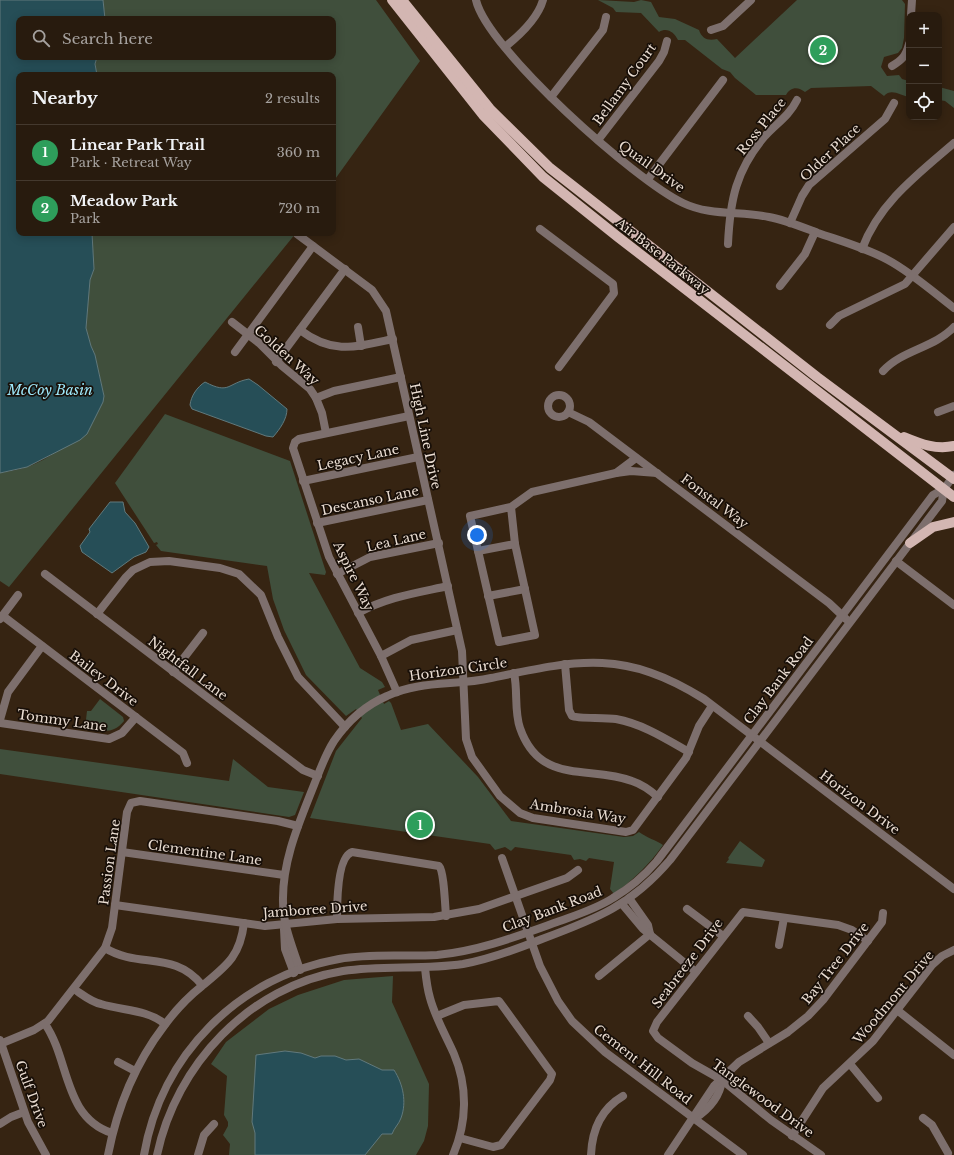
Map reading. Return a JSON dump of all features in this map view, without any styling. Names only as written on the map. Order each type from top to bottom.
[{"type":"main road","name":"Air Base Parkway","points":[[392,0],[483,115],[543,177],[618,237],[954,497]]},
{"type":"main road","name":"Air Base Parkway","points":[[402,0],[490,109],[550,168],[700,287],[953,477]]},
{"type":"main road","points":[[893,433],[931,447],[941,448],[954,446]]},
{"type":"main road","points":[[910,543],[932,527],[954,522]]},
{"type":"street","name":"Quail Drive","points":[[476,0],[484,19],[505,47],[551,97],[598,140],[648,179],[683,203],[709,211],[771,217],[862,249],[887,260],[954,308]]},
{"type":"street","points":[[505,47],[519,36],[541,7],[543,0]]},
{"type":"street","points":[[711,30],[723,26],[751,0]]},
{"type":"street","points":[[911,12],[912,0]]},
{"type":"street","points":[[551,97],[603,30],[606,17]]},
{"type":"street","name":"Bellamy Court","points":[[598,140],[659,61],[664,52],[667,41]]},
{"type":"street","points":[[892,66],[903,59],[907,54],[908,48]]},
{"type":"street","points":[[648,179],[723,80]]},
{"type":"street","name":"Ross Place","points":[[728,244],[729,213],[735,185],[744,165],[765,136],[791,112],[797,100]]},
{"type":"street","name":"Older Place","points":[[790,223],[802,196],[809,185],[885,118],[894,103]]},
{"type":"street","points":[[862,249],[871,227],[897,193],[954,143]]},
{"type":"street","points":[[830,325],[839,316],[896,290],[912,277],[937,245],[954,227]]},
{"type":"street","points":[[540,229],[613,284],[614,293],[559,368]]},
{"type":"street","points":[[780,286],[806,254],[815,232]]},
{"type":"street","name":"High Line Drive","points":[[301,236],[377,296],[386,311],[418,457],[439,543],[463,657],[464,683]]},
{"type":"street","points":[[235,352],[314,246]]},
{"type":"street","points":[[276,362],[345,270]]},
{"type":"street","name":"Golden Way","points":[[232,322],[263,347],[276,362],[304,384],[316,398],[322,413],[326,433]]},
{"type":"street","points":[[358,327],[361,346]]},
{"type":"street","points":[[882,371],[891,362],[942,337],[954,327]]},
{"type":"street","points":[[300,330],[327,345],[346,348],[393,339]]},
{"type":"street","points":[[316,398],[334,391],[401,377]]},
{"type":"street","points":[[938,412],[954,406]]},
{"type":"street","name":"Fonstal Way","points":[[568,412],[589,422],[829,602],[849,623]]},
{"type":"street","points":[[326,433],[409,416]]},
{"type":"street","name":"Aspire Way","points":[[326,433],[299,439],[294,444],[294,452],[329,557],[381,656],[397,692]]},
{"type":"street","name":"Legacy Lane","points":[[303,481],[418,457]]},
{"type":"street","points":[[616,474],[636,458]]},
{"type":"street","points":[[511,507],[515,544],[535,635],[499,642],[470,516],[511,507],[532,492],[631,471],[657,473]]},
{"type":"street","name":"Clay Bank Road","points":[[144,1155],[151,1122],[162,1094],[174,1072],[194,1044],[215,1021],[235,1004],[259,988],[322,963],[358,956],[425,956],[462,951],[504,941],[604,904],[638,880],[657,861],[933,495],[944,489],[953,477]]},
{"type":"street","name":"Clay Bank Road","points":[[157,1155],[171,1110],[186,1079],[216,1040],[234,1022],[253,1008],[298,984],[340,971],[378,967],[425,968],[464,963],[531,943],[588,922],[622,904],[650,881],[670,860],[942,501],[944,489]]},
{"type":"street","name":"Descanso Lane","points":[[317,523],[428,500]]},
{"type":"street","name":"Lea Lane","points":[[337,574],[370,558],[439,543]]},
{"type":"street","points":[[478,551],[515,544]]},
{"type":"street","points":[[97,614],[133,570],[150,562],[169,561],[220,568],[239,574],[261,595],[278,636],[298,677],[345,727]]},
{"type":"street","points":[[896,561],[954,605]]},
{"type":"street","name":"Nightfall Lane","points":[[45,574],[303,770],[318,776]]},
{"type":"street","points":[[358,612],[376,603],[395,597],[448,586]]},
{"type":"street","points":[[488,596],[525,589]]},
{"type":"street","points":[[1,617],[18,595]]},
{"type":"street","name":"Bailey Drive","points":[[1,617],[42,646],[183,753],[187,763]]},
{"type":"street","points":[[381,656],[411,640],[457,630]]},
{"type":"street","points":[[173,672],[203,633]]},
{"type":"street","points":[[0,720],[8,692],[42,646]]},
{"type":"street","name":"Horizon Circle","points":[[297,972],[285,924],[283,900],[284,875],[298,826],[329,749],[345,727],[359,714],[381,699],[397,692],[424,685],[464,683],[565,664],[611,663],[644,670],[677,683],[752,735]]},
{"type":"street","points":[[565,664],[569,710],[572,716],[597,716],[625,721],[644,728],[689,752]]},
{"type":"street","points":[[514,673],[518,724],[525,740],[538,756],[549,764],[564,770],[630,780],[658,797]]},
{"type":"street","name":"Ambrosia Way","points":[[464,683],[466,735],[470,752],[474,762],[500,796],[520,813],[534,818],[629,832],[635,829],[689,752],[699,726],[712,706]]},
{"type":"street","name":"Tommy Lane","points":[[0,723],[109,739],[122,733],[136,717]]},
{"type":"street","name":"Horizon Drive","points":[[752,735],[954,889]]},
{"type":"street","name":"Passion Lane","points":[[0,1042],[34,1030],[45,1024],[55,1014],[105,948],[111,934],[128,809],[131,804],[136,801],[278,821],[298,826]]},
{"type":"street","name":"Clementine Lane","points":[[122,852],[284,875]]},
{"type":"street","points":[[337,919],[337,894],[345,857],[352,852],[439,866],[443,872],[443,895],[446,916]]},
{"type":"street","name":"Cement Hill Road","points":[[502,858],[531,943],[552,991],[564,1010],[581,1031],[605,1052],[743,1155]]},
{"type":"street","name":"Jamboree Drive","points":[[115,905],[272,926],[337,919],[446,916],[478,909],[515,897],[567,878],[578,870]]},
{"type":"street","points":[[629,898],[648,925],[650,934]]},
{"type":"street","points":[[622,904],[643,929],[670,953],[696,972]]},
{"type":"street","points":[[687,908],[723,936]]},
{"type":"street","name":"Seabreeze Drive","points":[[653,1031],[657,1022],[743,912],[784,918]]},
{"type":"street","name":"Bay Tree Drive","points":[[668,1155],[694,1119],[699,1107],[714,1086],[722,1080],[739,1062],[801,1022],[816,1008],[882,922],[883,913]]},
{"type":"street","points":[[779,945],[784,918],[838,925],[852,930],[868,941]]},
{"type":"street","points":[[108,1155],[112,1133],[122,1101],[144,1054],[165,1024],[202,985],[219,973],[232,960],[240,944],[244,923]]},
{"type":"street","points":[[599,976],[650,934]]},
{"type":"street","points":[[105,948],[128,958],[168,962],[188,971],[202,985]]},
{"type":"street","name":"Woodmont Drive","points":[[792,1136],[823,1088],[873,1042],[932,965],[942,956],[954,950]]},
{"type":"street","points":[[425,968],[430,999],[454,1056],[462,1083],[464,1104],[460,1138],[453,1155]]},
{"type":"street","points":[[74,989],[101,1004],[144,1012],[165,1024]]},
{"type":"street","points":[[437,1016],[464,1005],[500,1001],[552,1074],[550,1080],[501,1145],[493,1147],[460,1138]]},
{"type":"street","points":[[897,1010],[954,1055]]},
{"type":"street","points":[[748,1016],[770,1043]]},
{"type":"street","points":[[45,1024],[52,1036],[76,1104],[94,1124],[112,1133]]},
{"type":"street","name":"Tanglewood Drive","points":[[653,1031],[658,1038],[692,1063],[722,1080],[792,1136],[821,1155]]},
{"type":"street","name":"Gulf Drive","points":[[0,1042],[32,1132],[46,1155]]},
{"type":"street","points":[[118,1062],[135,1071]]},
{"type":"street","points":[[850,1064],[878,1098]]},
{"type":"street","points":[[591,1155],[593,1134],[597,1124],[612,1102],[623,1096]]},
{"type":"street","points":[[0,1124],[10,1117],[24,1112]]},
{"type":"street","points":[[922,1118],[932,1125],[949,1152]]},
{"type":"street","points":[[198,1155],[204,1136],[214,1124]]},
{"type":"green space","points":[[103,0],[376,0],[420,61],[336,178],[336,72],[96,72],[95,64],[96,60],[336,60],[336,16],[105,16]]},
{"type":"green space","points":[[598,0],[634,2],[641,0],[651,2],[659,17],[675,19],[699,30],[706,39],[717,39],[735,58],[797,0],[902,0],[905,4],[904,38],[902,48],[898,53],[884,57],[881,67],[887,76],[899,75],[902,79],[906,80],[906,96],[893,92],[890,92],[884,96],[871,86],[811,88],[805,92],[794,88],[786,95],[756,95],[730,72],[722,69],[685,40],[678,40],[670,31],[667,30],[659,32],[641,13],[616,12],[613,8]]},
{"type":"green space","points":[[942,88],[954,91],[954,108],[942,100]]},
{"type":"green space","points":[[92,236],[294,236],[9,587],[0,581],[0,473],[17,470],[37,463],[61,448],[84,429],[100,407],[104,396],[95,355],[86,328],[90,280],[94,269]]},
{"type":"green space","points":[[165,414],[290,461],[326,572],[325,575],[309,573],[360,668],[382,682],[385,687],[378,690],[384,704],[389,701],[391,703],[401,730],[428,724],[478,777],[511,821],[624,837],[633,836],[639,832],[663,845],[646,866],[614,894],[610,889],[614,862],[589,858],[586,861],[580,859],[574,860],[571,855],[515,847],[511,851],[505,847],[495,850],[490,844],[310,818],[336,751],[362,718],[356,709],[346,716],[306,675],[284,630],[273,599],[267,566],[161,551],[156,545],[158,544],[157,542],[154,543],[115,483]]},
{"type":"green space","points":[[100,699],[123,717],[124,721],[116,728],[106,731],[85,728],[87,711],[91,711]]},
{"type":"green space","points":[[0,749],[229,781],[233,759],[268,787],[304,792],[295,815],[289,817],[0,774]]},
{"type":"green space","points":[[740,841],[765,860],[762,867],[726,863]]},
{"type":"green space","points":[[393,976],[392,1002],[429,1084],[428,1126],[424,1141],[416,1155],[229,1155],[230,1144],[223,1135],[228,1126],[228,1122],[224,1115],[227,1076],[211,1064],[226,1042],[269,1009],[298,995],[344,980]]},
{"type":"water","name":"McCoy Basin","points":[[0,0],[103,0],[105,16],[16,16],[16,60],[96,60],[95,64],[96,72],[16,72],[16,236],[92,236],[94,269],[90,280],[86,328],[95,355],[104,396],[103,402],[87,434],[80,440],[27,467],[0,473]]},
{"type":"water","points":[[249,379],[287,409],[283,424],[273,437],[266,436],[192,409],[190,405],[195,392],[199,386],[205,382],[219,388],[224,388]]},
{"type":"water","points":[[110,502],[123,502],[125,512],[135,523],[149,547],[146,552],[134,557],[112,573],[82,552],[80,546],[90,532],[89,529]]},
{"type":"water","points":[[285,1051],[301,1053],[315,1058],[321,1056],[335,1056],[346,1060],[359,1059],[382,1070],[394,1070],[402,1087],[404,1106],[400,1120],[392,1134],[382,1134],[365,1155],[255,1155],[255,1133],[252,1122],[256,1055]]},
{"type":"place","name":"Meadow Park","points":[[823,50]]},
{"type":"place","name":"Linear Park Trail","points":[[420,825]]}]
